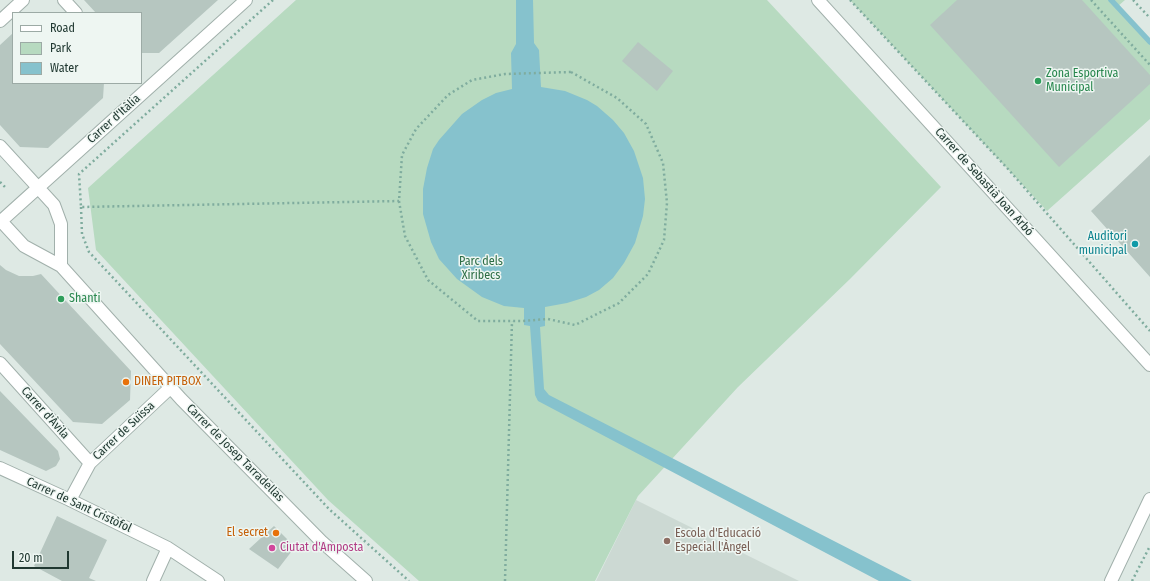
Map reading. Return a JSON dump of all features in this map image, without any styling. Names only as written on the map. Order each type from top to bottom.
[{"type":"street","points":[[0,21],[23,0]]},
{"type":"street","points":[[64,0],[75,12]]},
{"type":"street","name":"Carrer d'Itàlia","points":[[0,221],[38,188],[143,87],[246,0]]},
{"type":"street","name":"Carrer de Sebastià Joan Arbó","points":[[818,0],[1150,365]]},
{"type":"street","points":[[0,146],[54,205],[61,224],[61,266]]},
{"type":"street","name":"Carrer de Josep Tarradellas","points":[[0,221],[24,246],[61,266],[170,387],[321,541],[366,581]]},
{"type":"street","name":"Carrer d'Àvila","points":[[0,363],[90,463]]},
{"type":"street","name":"Carrer de Suïssa","points":[[70,500],[90,463],[170,387]]},
{"type":"street","name":"Carrer de Sant Cristòfol","points":[[0,468],[70,500],[168,548],[218,581]]},
{"type":"street","points":[[1111,581],[1150,499]]},
{"type":"street","points":[[153,581],[168,548]]},
{"type":"path","points":[[273,0],[79,174],[82,234],[89,252],[329,509],[409,581]]},
{"type":"path","points":[[850,0],[1008,169],[1150,330]]},
{"type":"path","points":[[1091,0],[1150,65]]},
{"type":"path","points":[[1133,0],[1150,18]]},
{"type":"path","points":[[571,72],[617,98],[646,124],[663,163],[667,202],[664,240],[648,274],[619,304],[575,325],[548,319],[522,321],[478,321],[428,280],[405,236],[399,201],[402,155],[416,129],[448,95],[472,80],[505,74],[571,72]]},
{"type":"path","points":[[0,182],[6,189]]},
{"type":"path","points":[[81,207],[399,201]]},
{"type":"path","points":[[505,581],[512,321]]},
{"type":"path","points":[[1132,581],[1150,546]]},
{"type":"shaded area","name":"Escola d'Educació Especial l'Àngel","points":[[636,500],[799,581],[596,581]]},
{"type":"green space","name":"Parc dels Xiribecs","points":[[296,0],[767,0],[941,187],[850,279],[738,387],[638,496],[595,581],[419,581],[328,500],[96,250],[88,188]]},
{"type":"green space","name":"Zona Esportiva Municipal","points":[[850,0],[1125,0],[1117,7],[1150,43],[1150,119],[1047,211]]},
{"type":"water","points":[[516,0],[533,0],[534,43],[539,50],[541,87],[565,91],[587,100],[597,106],[613,120],[624,133],[634,151],[643,178],[645,199],[643,216],[635,243],[624,263],[613,278],[599,290],[586,297],[567,303],[545,307],[545,326],[540,327],[544,389],[549,395],[912,581],[879,581],[538,401],[535,395],[530,326],[524,325],[524,308],[504,306],[482,297],[457,279],[439,259],[431,242],[423,214],[423,189],[427,168],[433,149],[462,114],[482,100],[496,93],[512,89],[511,53],[516,44]]},
{"type":"building","points":[[84,0],[218,0],[159,53],[142,53],[142,12],[95,12]]},
{"type":"building","points":[[957,0],[1082,0],[1150,75],[1150,84],[1059,167],[930,25]]},
{"type":"building","points":[[12,34],[12,84],[104,84],[103,98],[48,148],[20,147],[0,125],[0,45]]},
{"type":"building","points":[[638,42],[673,71],[657,91],[622,61]]},
{"type":"building","name":"Auditori municipal","points":[[1150,155],[1150,277],[1091,211]]},
{"type":"building","points":[[0,265],[6,270],[19,276],[33,276],[41,274],[131,371],[130,400],[102,424],[73,422],[0,344]]},
{"type":"building","points":[[0,391],[58,451],[60,459],[56,466],[46,471],[0,450]]},
{"type":"building","points":[[57,516],[107,540],[89,578],[96,581],[62,581],[34,566]]},
{"type":"building","name":"Ciutat d'Amposta","points":[[274,526],[295,547],[278,569],[249,549]]},
{"type":"waterway","points":[[1111,0],[1150,42]]},
{"type":"place","name":"Zona Esportiva Municipal","points":[[1038,81]]},
{"type":"place","name":"Auditori municipal","points":[[1135,244]]},
{"type":"place","name":"Shanti","points":[[61,299]]},
{"type":"place","name":"DINER PITBOX","points":[[126,382]]},
{"type":"place","name":"El secret","points":[[276,533]]},
{"type":"place","name":"Escola d'Educació Especial l'Àngel","points":[[667,541]]},
{"type":"place","name":"Ciutat d'Amposta","points":[[272,548]]}]
